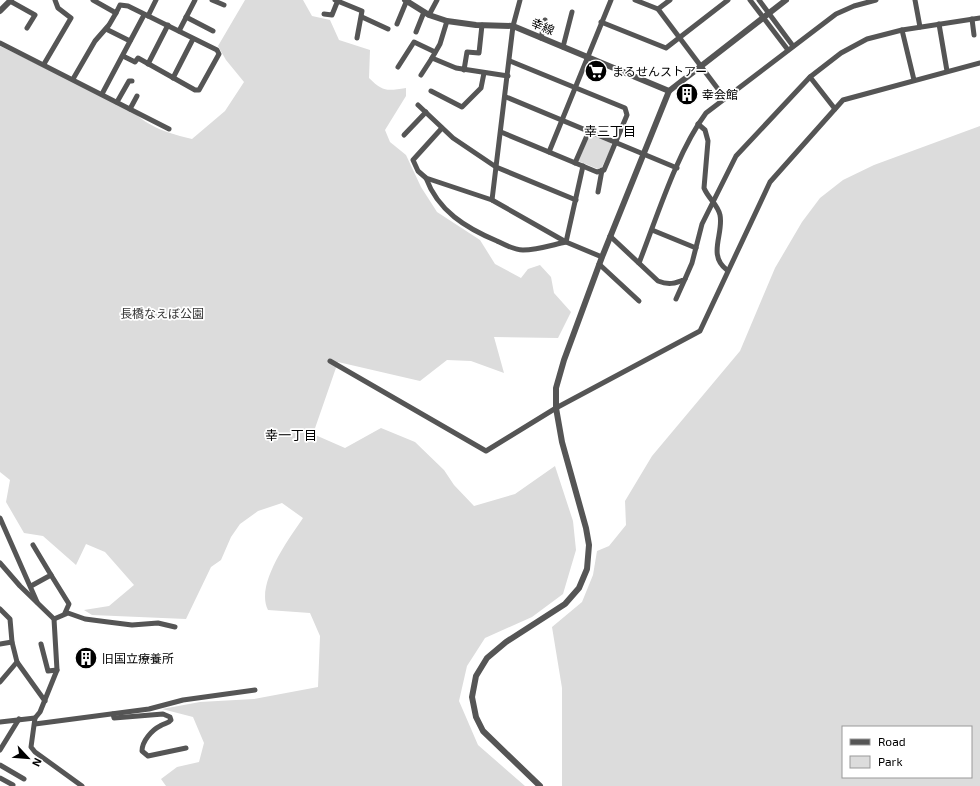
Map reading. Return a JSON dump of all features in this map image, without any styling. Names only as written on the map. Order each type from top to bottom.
[{"type":"street","points":[[44,64],[71,18],[58,8],[55,0]]},
{"type":"street","points":[[93,0],[116,13]]},
{"type":"street","points":[[128,6],[132,0]]},
{"type":"street","points":[[102,94],[130,42],[156,0]]},
{"type":"street","points":[[179,31],[195,0]]},
{"type":"street","points":[[212,0],[224,5]]},
{"type":"street","points":[[324,14],[332,15],[337,0],[362,11],[357,38]]},
{"type":"street","points":[[397,24],[406,0]]},
{"type":"street","name":"幸線","points":[[406,0],[427,13],[448,21],[482,26],[513,26],[669,91]]},
{"type":"street","points":[[416,32],[427,13],[437,0]]},
{"type":"street","points":[[492,200],[506,98],[513,26],[520,0]]},
{"type":"street","points":[[549,152],[611,0]]},
{"type":"street","points":[[635,0],[658,9],[724,97]]},
{"type":"street","points":[[658,9],[670,0]]},
{"type":"street","points":[[602,22],[666,48],[728,0]]},
{"type":"street","points":[[750,0],[793,46]]},
{"type":"street","points":[[758,0],[766,16],[788,50]]},
{"type":"street","points":[[540,786],[483,731],[476,717],[472,697],[476,676],[487,658],[506,642],[565,604],[579,588],[587,569],[589,545],[586,528],[562,442],[556,408],[556,388],[564,360],[602,256],[669,91],[786,0]]},
{"type":"street","points":[[639,263],[677,168],[698,124],[706,112],[836,14],[854,6],[876,0]]},
{"type":"street","points":[[915,0],[920,27]]},
{"type":"street","points":[[0,11],[11,1],[35,15],[27,28]]},
{"type":"street","points":[[73,79],[95,41],[106,29],[120,5],[128,6],[146,16],[168,25],[216,50],[219,54],[199,90],[195,90],[138,58],[135,62],[123,56]]},
{"type":"street","points":[[563,47],[572,12]]},
{"type":"street","points":[[186,17],[213,31]]},
{"type":"street","points":[[362,17],[388,29]]},
{"type":"street","points":[[676,299],[692,263],[702,224],[736,156],[810,77],[841,53],[856,44],[902,30],[980,18]]},
{"type":"street","points":[[972,19],[974,35]]},
{"type":"street","points":[[541,38],[545,20]]},
{"type":"street","points":[[421,75],[435,52],[448,21]]},
{"type":"street","points":[[939,24],[947,71]]},
{"type":"street","points":[[148,64],[168,25]]},
{"type":"street","points":[[464,70],[467,52],[478,53],[482,26]]},
{"type":"street","points":[[106,29],[130,42]]},
{"type":"street","points":[[902,30],[914,80]]},
{"type":"street","points":[[173,78],[193,39]]},
{"type":"street","points":[[398,67],[414,42],[435,52]]},
{"type":"street","points":[[0,43],[44,64],[169,129]]},
{"type":"street","points":[[432,58],[464,70],[508,76]]},
{"type":"street","points":[[501,132],[597,172],[604,170],[627,114],[625,108],[510,61]]},
{"type":"street","points":[[330,361],[486,451],[556,408],[700,331],[727,270],[770,182],[843,100],[980,62]]},
{"type":"street","points":[[431,91],[462,108],[481,88],[484,72]]},
{"type":"street","points":[[810,77],[835,109]]},
{"type":"street","points":[[117,102],[129,81],[132,81]]},
{"type":"street","points":[[130,109],[137,96]]},
{"type":"street","points":[[506,98],[644,153],[677,168]]},
{"type":"street","points":[[418,105],[453,138],[496,167],[576,200]]},
{"type":"street","points":[[404,135],[426,112]]},
{"type":"street","points":[[698,124],[705,130],[707,136],[704,188],[720,216],[717,254],[721,264],[727,270]]},
{"type":"street","points":[[442,128],[413,160],[418,171],[426,178],[492,200],[566,242],[602,256]]},
{"type":"street","points":[[575,163],[589,132]]},
{"type":"street","points":[[566,242],[583,166]]},
{"type":"street","points":[[598,192],[602,170]]},
{"type":"street","points":[[426,178],[429,186],[443,207],[461,223],[483,235],[517,250],[566,242]]},
{"type":"street","points":[[652,230],[696,248]]},
{"type":"street","points":[[610,236],[658,281],[665,284],[674,284],[685,279]]},
{"type":"street","points":[[599,264],[639,301]]},
{"type":"street","points":[[0,518],[38,604]]},
{"type":"street","points":[[33,545],[69,604],[65,613]]},
{"type":"street","points":[[0,563],[54,619],[58,670],[45,700],[35,718],[31,746],[35,752],[82,786]]},
{"type":"street","points":[[31,586],[51,575]]},
{"type":"street","points":[[0,609],[10,619],[12,642],[17,662],[45,700]]},
{"type":"street","points":[[54,619],[65,613],[74,613],[85,619],[132,625],[158,623],[175,627]]},
{"type":"street","points":[[0,644],[12,642]]},
{"type":"street","points":[[41,644],[48,671],[58,670]]},
{"type":"street","points":[[0,682],[17,662]]},
{"type":"street","points":[[35,724],[149,709],[183,700],[255,690]]},
{"type":"street","points":[[113,714],[114,718],[163,714],[170,717],[172,720],[169,723],[154,730],[146,740],[142,751],[148,756],[186,748]]},
{"type":"street","points":[[0,722],[35,718]]},
{"type":"street","points":[[0,750],[19,719]]},
{"type":"street","points":[[0,765],[24,778]]},
{"type":"street","points":[[0,778],[13,785]]},
{"type":"green space","name":"長橋なえぼ公園","points":[[245,0],[303,0],[312,16],[330,20],[339,40],[370,50],[369,78],[382,88],[394,90],[406,88],[406,96],[385,130],[390,142],[406,155],[421,187],[437,212],[480,240],[495,264],[521,278],[528,269],[540,265],[551,277],[554,293],[571,312],[558,338],[494,337],[504,373],[471,361],[447,360],[420,381],[338,362],[313,434],[345,448],[381,428],[415,442],[444,470],[454,485],[474,506],[515,494],[555,466],[573,521],[576,550],[563,594],[532,617],[485,638],[467,666],[459,701],[478,745],[525,786],[166,786],[161,779],[177,767],[199,762],[204,743],[193,717],[162,709],[200,702],[254,699],[318,687],[320,636],[310,613],[268,610],[265,600],[269,576],[275,563],[289,538],[303,518],[282,503],[258,511],[240,524],[231,537],[221,560],[211,567],[186,619],[92,615],[84,610],[109,606],[134,585],[105,552],[86,544],[76,565],[43,536],[24,533],[6,502],[10,480],[0,472],[0,46],[133,111],[152,126],[192,139],[225,111],[244,82],[226,60],[218,46]]},
{"type":"green space","points":[[980,126],[980,786],[562,786],[562,688],[552,627],[582,602],[593,575],[597,551],[609,546],[626,525],[625,501],[652,456],[740,351],[775,268],[802,222],[820,198],[843,180],[874,165]]},
{"type":"green space","points":[[590,135],[611,143],[612,146],[602,167],[598,169],[578,161]]},
{"type":"place","name":"まるせんストアー","points":[[596,71]]},
{"type":"place","name":"幸会館","points":[[687,94]]},
{"type":"place","name":"旧国立療養所","points":[[86,658]]},
{"type":"district","name":"幸三丁目","points":[[610,131]]},
{"type":"district","name":"幸一丁目","points":[[291,435]]}]
